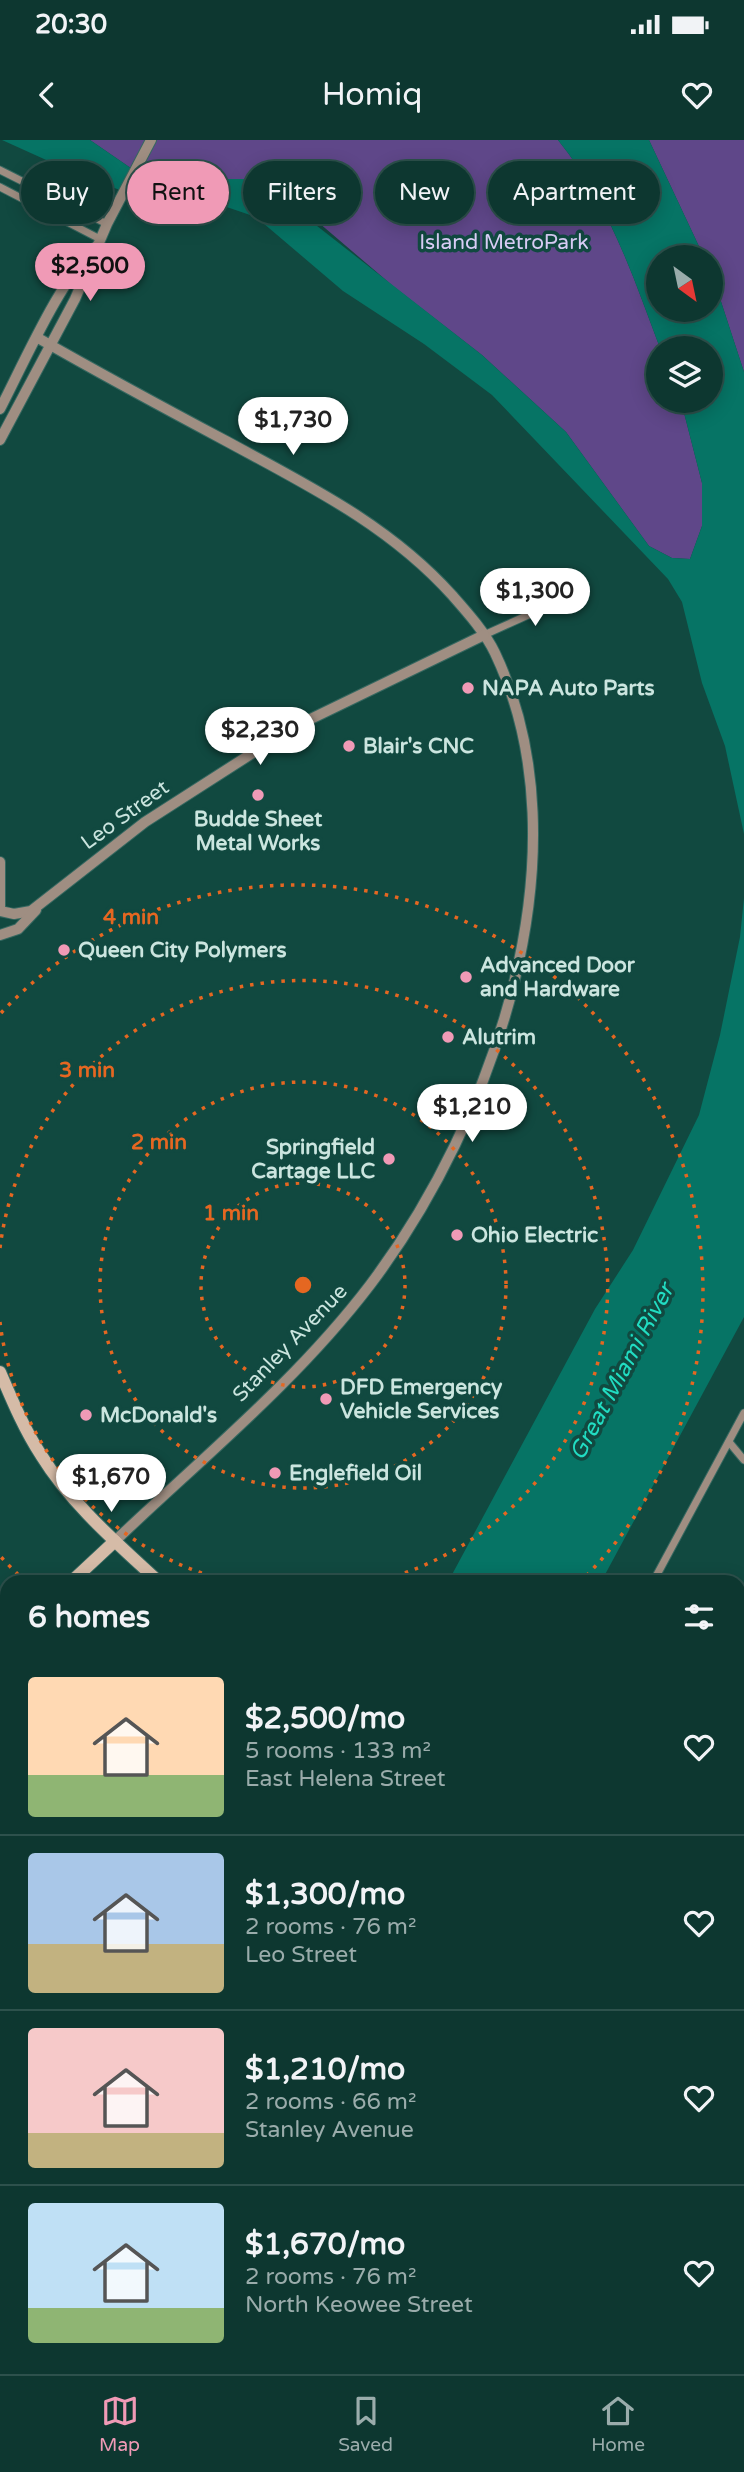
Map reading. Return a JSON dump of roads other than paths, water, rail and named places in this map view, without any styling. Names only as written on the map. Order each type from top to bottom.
[{"type":"main road","points":[[0,1372],[26,1431],[51,1470],[72,1498],[151,1575]]},
{"type":"main road","name":"Stanley Avenue","points":[[79,1575],[115,1541]]},
{"type":"street","points":[[113,212],[151,140]]},
{"type":"street","points":[[0,170],[21,179]]},
{"type":"street","points":[[0,187],[98,242]]},
{"type":"street","points":[[0,440],[92,263],[107,224]]},
{"type":"street","points":[[0,409],[85,255],[98,242]]},
{"type":"street","name":"Stanley Avenue","points":[[38,338],[353,510],[431,574],[484,635],[501,668],[521,729],[530,782],[532,852],[527,911],[514,978],[489,1062],[470,1112],[441,1173],[405,1235],[346,1315],[288,1377],[115,1541]]},
{"type":"street","name":"Leo Street","points":[[0,935],[18,929],[41,905],[145,822],[290,729],[575,594]]},
{"type":"street","points":[[0,862],[0,910]]},
{"type":"street","name":"Leo Street","points":[[0,910],[22,914],[41,905]]},
{"type":"street","points":[[657,1575],[744,1413]]},
{"type":"street","points":[[729,1442],[744,1460]]},
{"type":"water","points":[[2,140],[90,140],[127,165],[127,192],[113,188],[113,161],[48,161]]},
{"type":"water","points":[[558,140],[649,140],[659,161],[574,161]]},
{"type":"water","points":[[660,163],[698,245],[646,245],[646,311],[610,224],[660,224]]},
{"type":"water","points":[[229,179],[243,179],[243,213],[229,208]]},
{"type":"water","points":[[264,224],[315,224],[482,355],[566,432],[649,546],[672,558],[690,559],[702,526],[702,483],[684,413],[723,413],[723,336],[655,336],[650,322],[723,322],[723,308],[744,372],[744,834],[725,746],[702,683],[682,602],[668,579],[492,395],[424,344],[343,291]]},
{"type":"water","name":"Great Miami River","points":[[744,898],[744,1317],[605,1575],[452,1575],[595,1309],[633,1250],[699,1115],[720,1035],[740,937]]},
{"type":"place","name":"NAPA Auto Parts","points":[[468,688]]},
{"type":"place","name":"Blair's CNC","points":[[349,746]]},
{"type":"place","name":"Budde Sheet Metal Works","points":[[258,795]]},
{"type":"place","name":"Queen City Polymers","points":[[64,950]]},
{"type":"place","name":"Advanced Door and Hardware","points":[[466,977]]},
{"type":"place","name":"Alutrim","points":[[448,1037]]},
{"type":"place","name":"Springfield Cartage LLC","points":[[389,1159]]},
{"type":"place","name":"Ohio Electric","points":[[457,1235]]},
{"type":"place","name":"DFD Emergency Vehicle Services","points":[[326,1399]]},
{"type":"place","name":"McDonald's","points":[[86,1415]]},
{"type":"place","name":"Englefield Oil","points":[[275,1473]]},
{"type":"park label","name":"Island MetroPark","points":[[504,242]]}]
